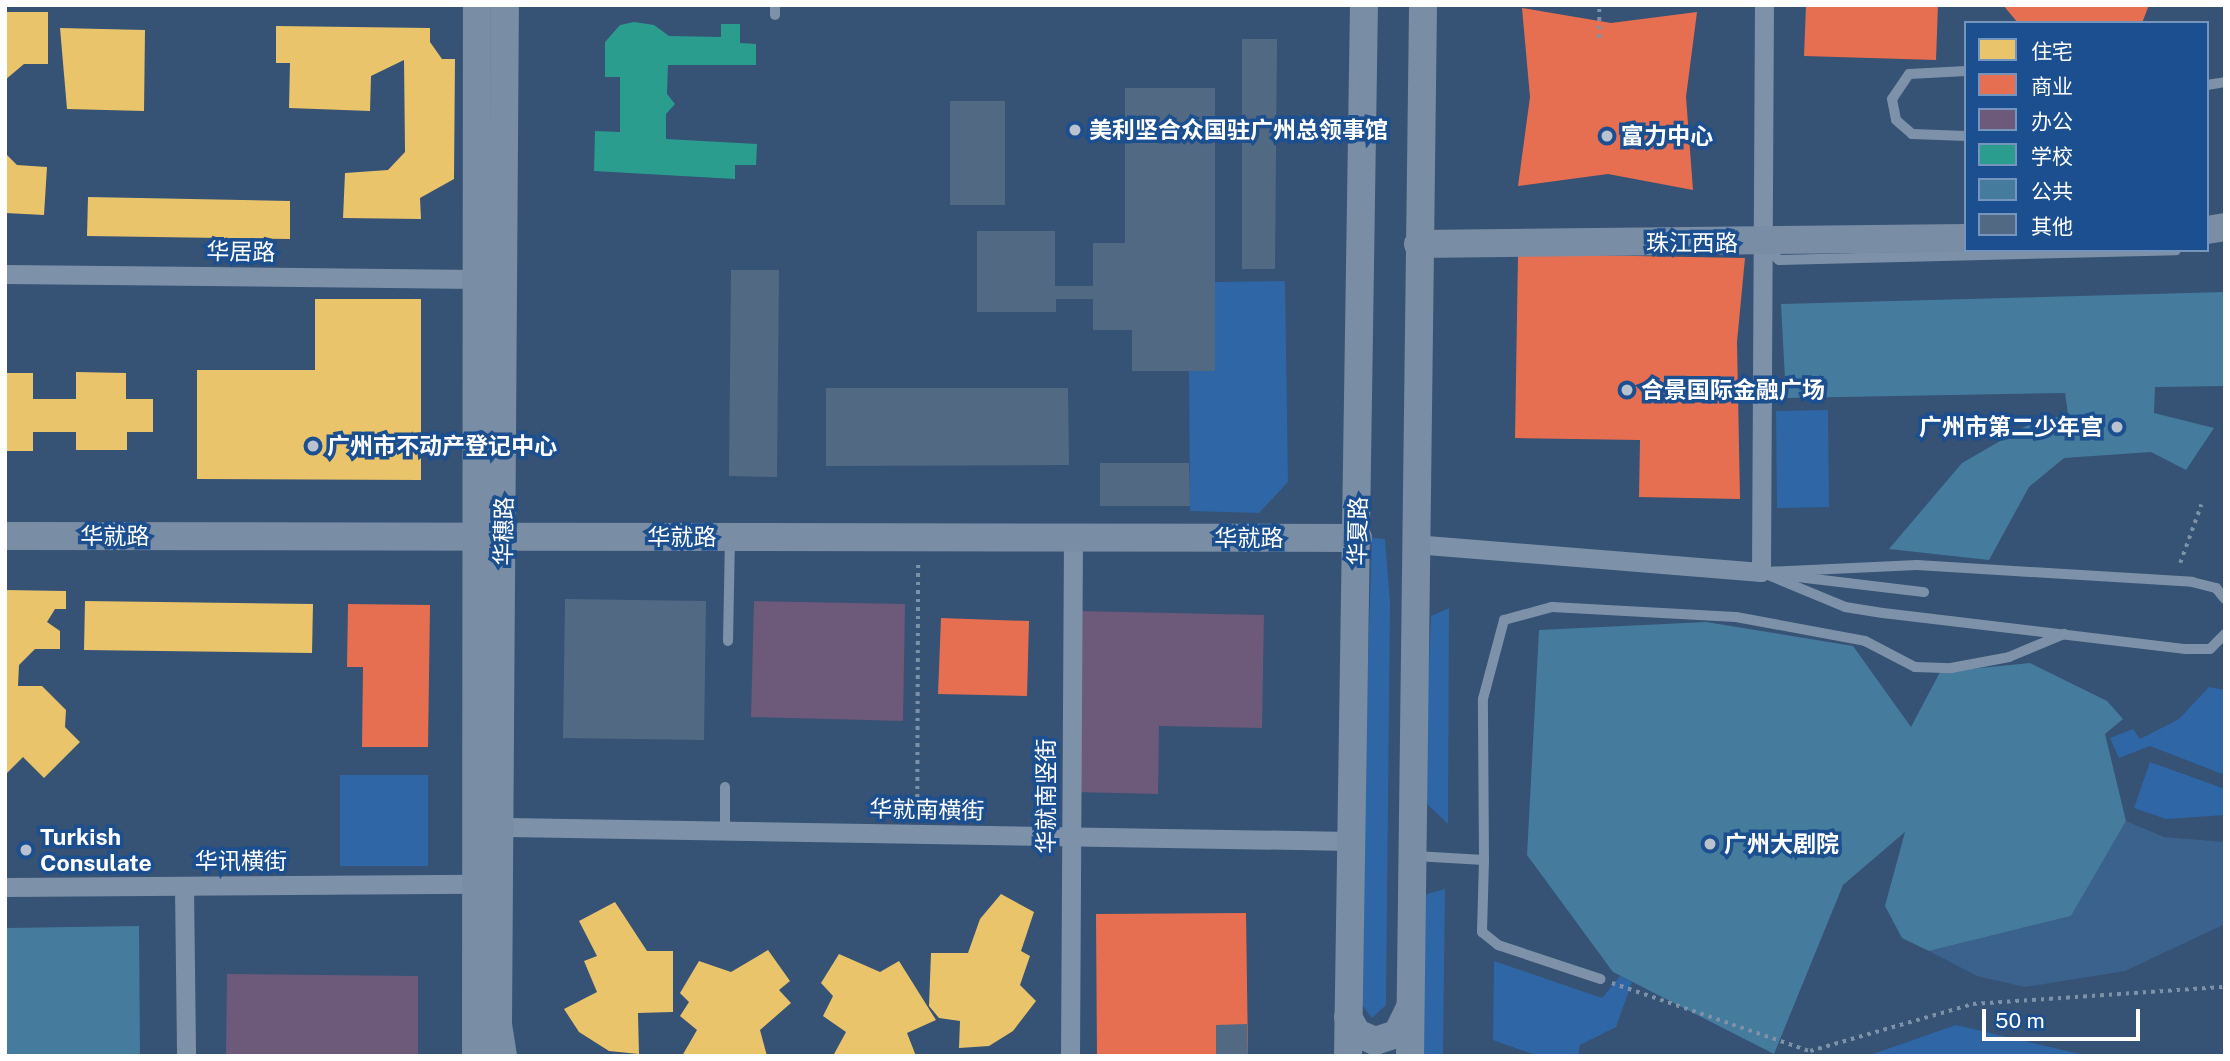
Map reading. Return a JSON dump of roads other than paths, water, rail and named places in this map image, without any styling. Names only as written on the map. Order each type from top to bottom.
[{"type":"street","name":"华穗路","points":[[476,1056],[477,5]]},
{"type":"street","name":"华穗路","points":[[503,1056],[500,827],[504,537],[505,5]]},
{"type":"street","name":"华夏路","points":[[1348,1056],[1358,538],[1364,5]]},
{"type":"street","points":[[1410,1056],[1414,544],[1423,5]]},
{"type":"street","points":[[1414,544],[1761,572],[1760,243],[1764,5]]},
{"type":"street","name":"珠江西路","points":[[1418,244],[1760,243],[1964,238]]},
{"type":"street","name":"华居路","points":[[5,274],[477,279]]},
{"type":"street","name":"华就路","points":[[5,536],[1358,538]]},
{"type":"street","name":"华就南竖街","points":[[1070,1056],[1073,537]]},
{"type":"street","name":"华就南横街","points":[[500,827],[1352,841]]},
{"type":"street","name":"华讯横街","points":[[5,887],[477,884]]},
{"type":"street","points":[[184,886],[186,1056]]},
{"type":"street","points":[[1348,1017],[1357,1033],[1375,1041],[1397,1034],[1409,1009]]},
{"type":"street","points":[[1331,1056],[1348,1017]]},
{"type":"lane","points":[[1964,71],[1909,74],[1892,99],[1896,120],[1912,134],[1964,136]]},
{"type":"lane","points":[[1760,243],[1779,260],[2097,252]]},
{"type":"lane","points":[[728,641],[730,537]]},
{"type":"lane","points":[[1761,572],[1917,565],[2192,582],[2216,588],[2225,599]]},
{"type":"lane","points":[[1761,572],[1924,592]]},
{"type":"lane","points":[[1761,572],[1845,607],[2064,635],[2210,649],[2225,634]]},
{"type":"lane","points":[[1600,979],[1498,945],[1482,932],[1483,699],[1504,620],[1552,607],[1735,617],[1865,641],[1915,667],[1951,668],[2009,657],[2064,635]]},
{"type":"lane","points":[[725,787],[725,831]]},
{"type":"lane","points":[[1411,856],[1484,860]]},
{"type":"place","name":"美利坚合众国驻广州总领事馆","points":[[1075,130]]},
{"type":"place","name":"富力中心","points":[[1607,136]]},
{"type":"place","name":"合景国际金融广场","points":[[1627,390]]},
{"type":"place","name":"广州市第二少年宫","points":[[2117,427]]},
{"type":"place","name":"广州市不动产登记中心","points":[[313,446]]},
{"type":"place","name":"广州大剧院","points":[[1710,844]]},
{"type":"place","name":"Turkish Consulate","points":[[26,850]]}]
